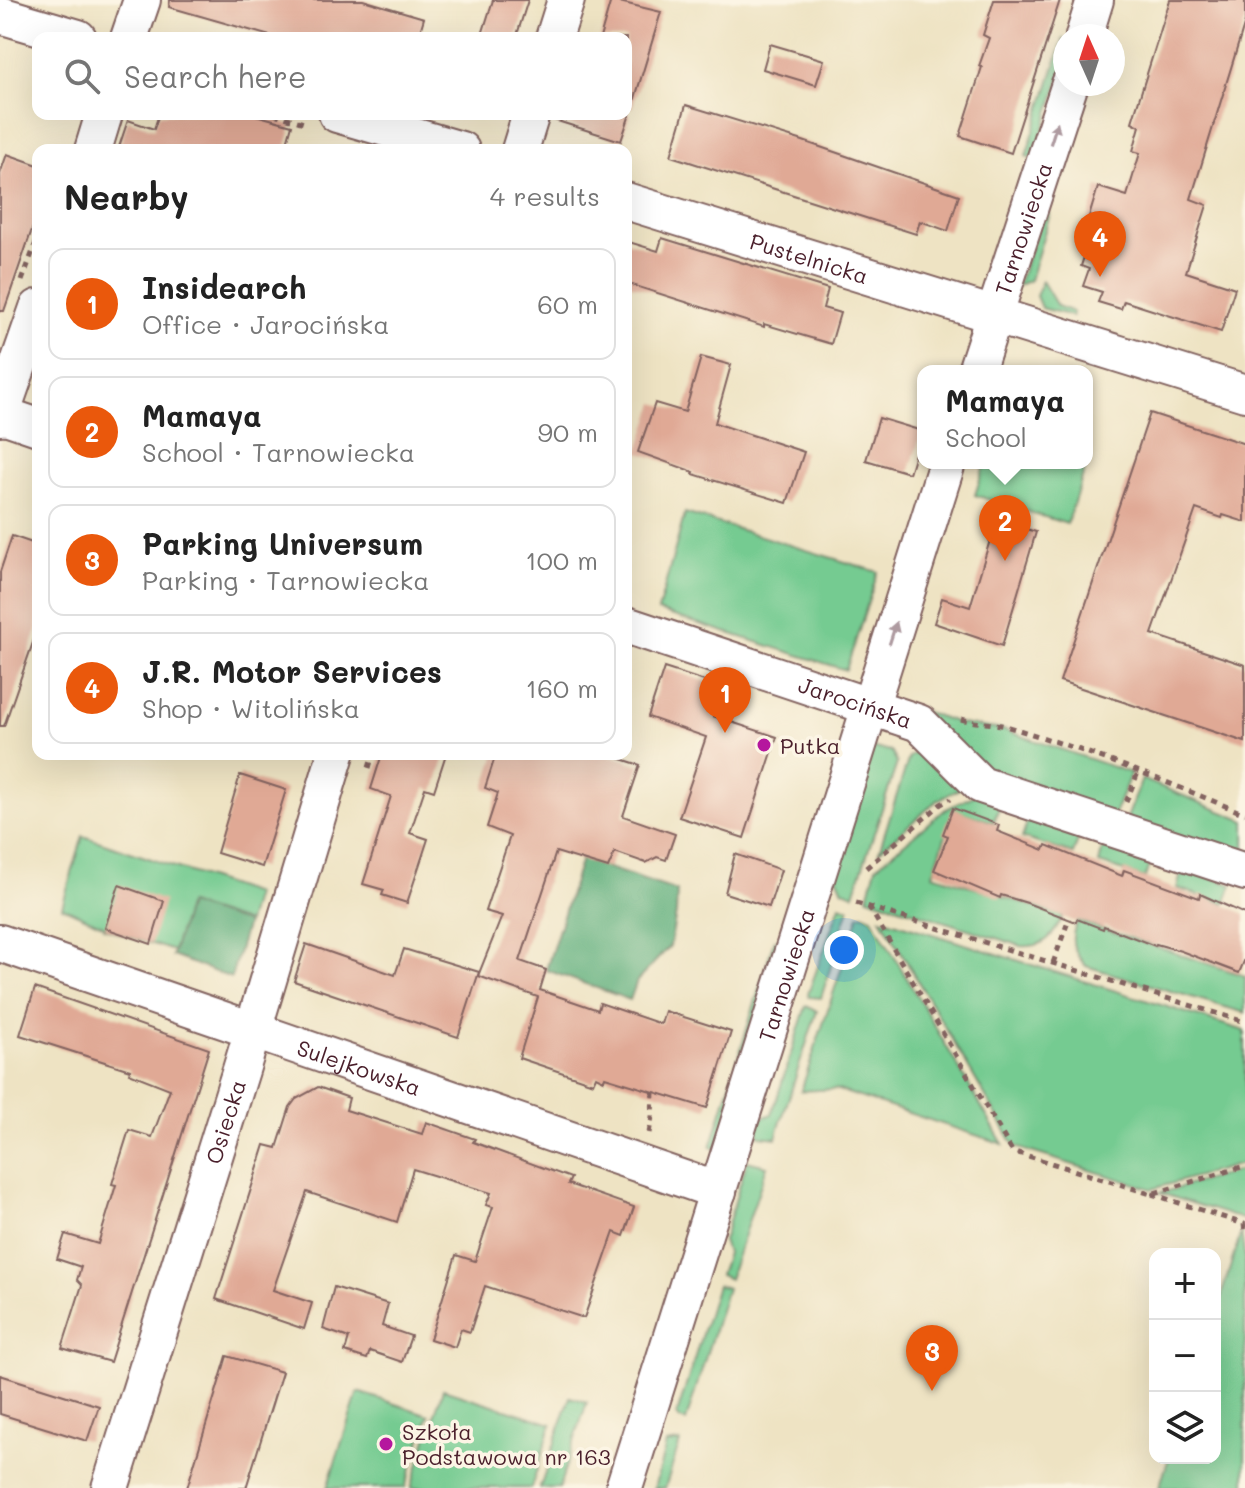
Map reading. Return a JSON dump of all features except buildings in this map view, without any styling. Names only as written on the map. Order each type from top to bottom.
[{"type":"street","points":[[131,32],[142,0]]},
{"type":"street","points":[[556,32],[566,0]]},
{"type":"street","points":[[1088,24],[1095,0]]},
{"type":"street","points":[[0,15],[58,32]]},
{"type":"street","name":"Tarnowiecka","points":[[978,365],[1066,96]]},
{"type":"street","points":[[95,144],[102,120]]},
{"type":"street","points":[[358,120],[440,144]]},
{"type":"street","points":[[522,144],[529,120]]},
{"type":"street","name":"Pustelnicka","points":[[632,203],[1245,393]]},
{"type":"street","points":[[32,325],[0,415],[32,425]]},
{"type":"street","name":"Tarnowiecka","points":[[624,1488],[945,469]]},
{"type":"street","name":"Jarocińska","points":[[632,627],[919,723],[981,785],[1245,872]]},
{"type":"street","name":"Osiecka","points":[[110,1488],[334,760]]},
{"type":"street","name":"Sulejkowska","points":[[0,943],[718,1191]]},
{"type":"path","points":[[948,714],[974,723],[1005,726],[1124,765],[1245,814]]},
{"type":"path","points":[[866,868],[941,804],[981,785]]},
{"type":"path","points":[[856,903],[1245,1022]]},
{"type":"path","points":[[869,907],[1012,1151],[1244,1224],[1245,1233]]},
{"type":"path","points":[[1053,963],[1069,919]]},
{"type":"path","points":[[646,1141],[652,1117],[653,1091]]},
{"type":"path","points":[[1151,1194],[1245,1166]]},
{"type":"green space","points":[[1053,71],[1055,96],[1035,156],[1026,156]]},
{"type":"green space","points":[[1044,212],[1050,214],[1030,280],[1017,286]]},
{"type":"green space","points":[[1042,281],[1057,306],[1073,312],[1072,316],[1041,308],[1036,296]]},
{"type":"green space","points":[[983,469],[1085,469],[1067,524],[975,495]]},
{"type":"green space","points":[[685,513],[878,572],[846,670],[658,611]]},
{"type":"green space","points":[[917,709],[961,724],[1004,730],[1131,773],[1113,817],[988,775]]},
{"type":"green space","points":[[873,748],[891,751],[897,763],[854,894],[843,890],[835,872]]},
{"type":"green space","points":[[923,748],[964,786],[938,800],[879,851],[909,757]]},
{"type":"green space","points":[[1142,779],[1245,821],[1245,860],[1126,821]]},
{"type":"green space","points":[[979,793],[1003,801],[993,822],[954,810],[933,874],[1063,916],[1052,935],[1042,943],[1021,946],[868,897],[876,867],[944,810]]},
{"type":"green space","points":[[1030,814],[1080,834],[1073,854],[1022,838]]},
{"type":"green space","points":[[83,836],[255,894],[247,923],[188,904],[173,951],[104,928],[62,907]]},
{"type":"green space","points":[[1104,843],[1151,858],[1145,878],[1099,863]]},
{"type":"green space","points":[[581,859],[677,891],[670,946],[637,981],[630,1000],[546,970]]},
{"type":"green space","points":[[1183,866],[1232,885],[1225,904],[1177,888]]},
{"type":"green space","points":[[188,904],[247,923],[231,978],[172,956]]},
{"type":"green space","points":[[840,905],[849,908],[821,998],[809,997],[808,994]]},
{"type":"green space","points":[[859,915],[872,918],[1003,1144],[835,1089],[801,1091]]},
{"type":"green space","points":[[881,918],[1245,1031],[1245,1163],[1152,1189],[1015,1147]]},
{"type":"green space","points":[[1078,921],[1245,976],[1245,1013],[1086,966],[1073,945]]},
{"type":"green space","points":[[774,940],[778,941],[717,1149],[711,1147]]},
{"type":"green space","points":[[806,1006],[817,1011],[776,1138],[760,1136],[756,1130],[761,1118],[772,1114]]},
{"type":"green space","points":[[747,1161],[767,1166],[729,1279],[720,1275],[727,1253],[723,1241]]},
{"type":"green space","points":[[1245,1169],[1245,1220],[1160,1193]]},
{"type":"green space","points":[[1241,1232],[1245,1259],[1245,1488],[1159,1488],[1167,1464],[1221,1464],[1221,1297]]},
{"type":"green space","points":[[717,1285],[727,1288],[686,1421],[677,1415]]},
{"type":"green space","points":[[443,1389],[552,1424],[531,1488],[411,1488]]},
{"type":"green space","points":[[358,1392],[429,1415],[405,1488],[327,1488]]},
{"type":"green space","points":[[570,1397],[587,1402],[559,1488],[540,1488]]},
{"type":"green space","points":[[680,1442],[665,1488],[654,1488],[666,1444]]},
{"type":"place","name":"J.R. Motor Services","points":[[1100,277]]},
{"type":"place","name":"Mamaya","points":[[1005,561]]},
{"type":"place","name":"Insidearch","points":[[725,733]]},
{"type":"place","name":"Putka","points":[[764,745]]},
{"type":"place","name":"Parking Universum","points":[[932,1391]]},
{"type":"place","name":"Szkoła Podstawowa nr 163","points":[[386,1444]]}]
